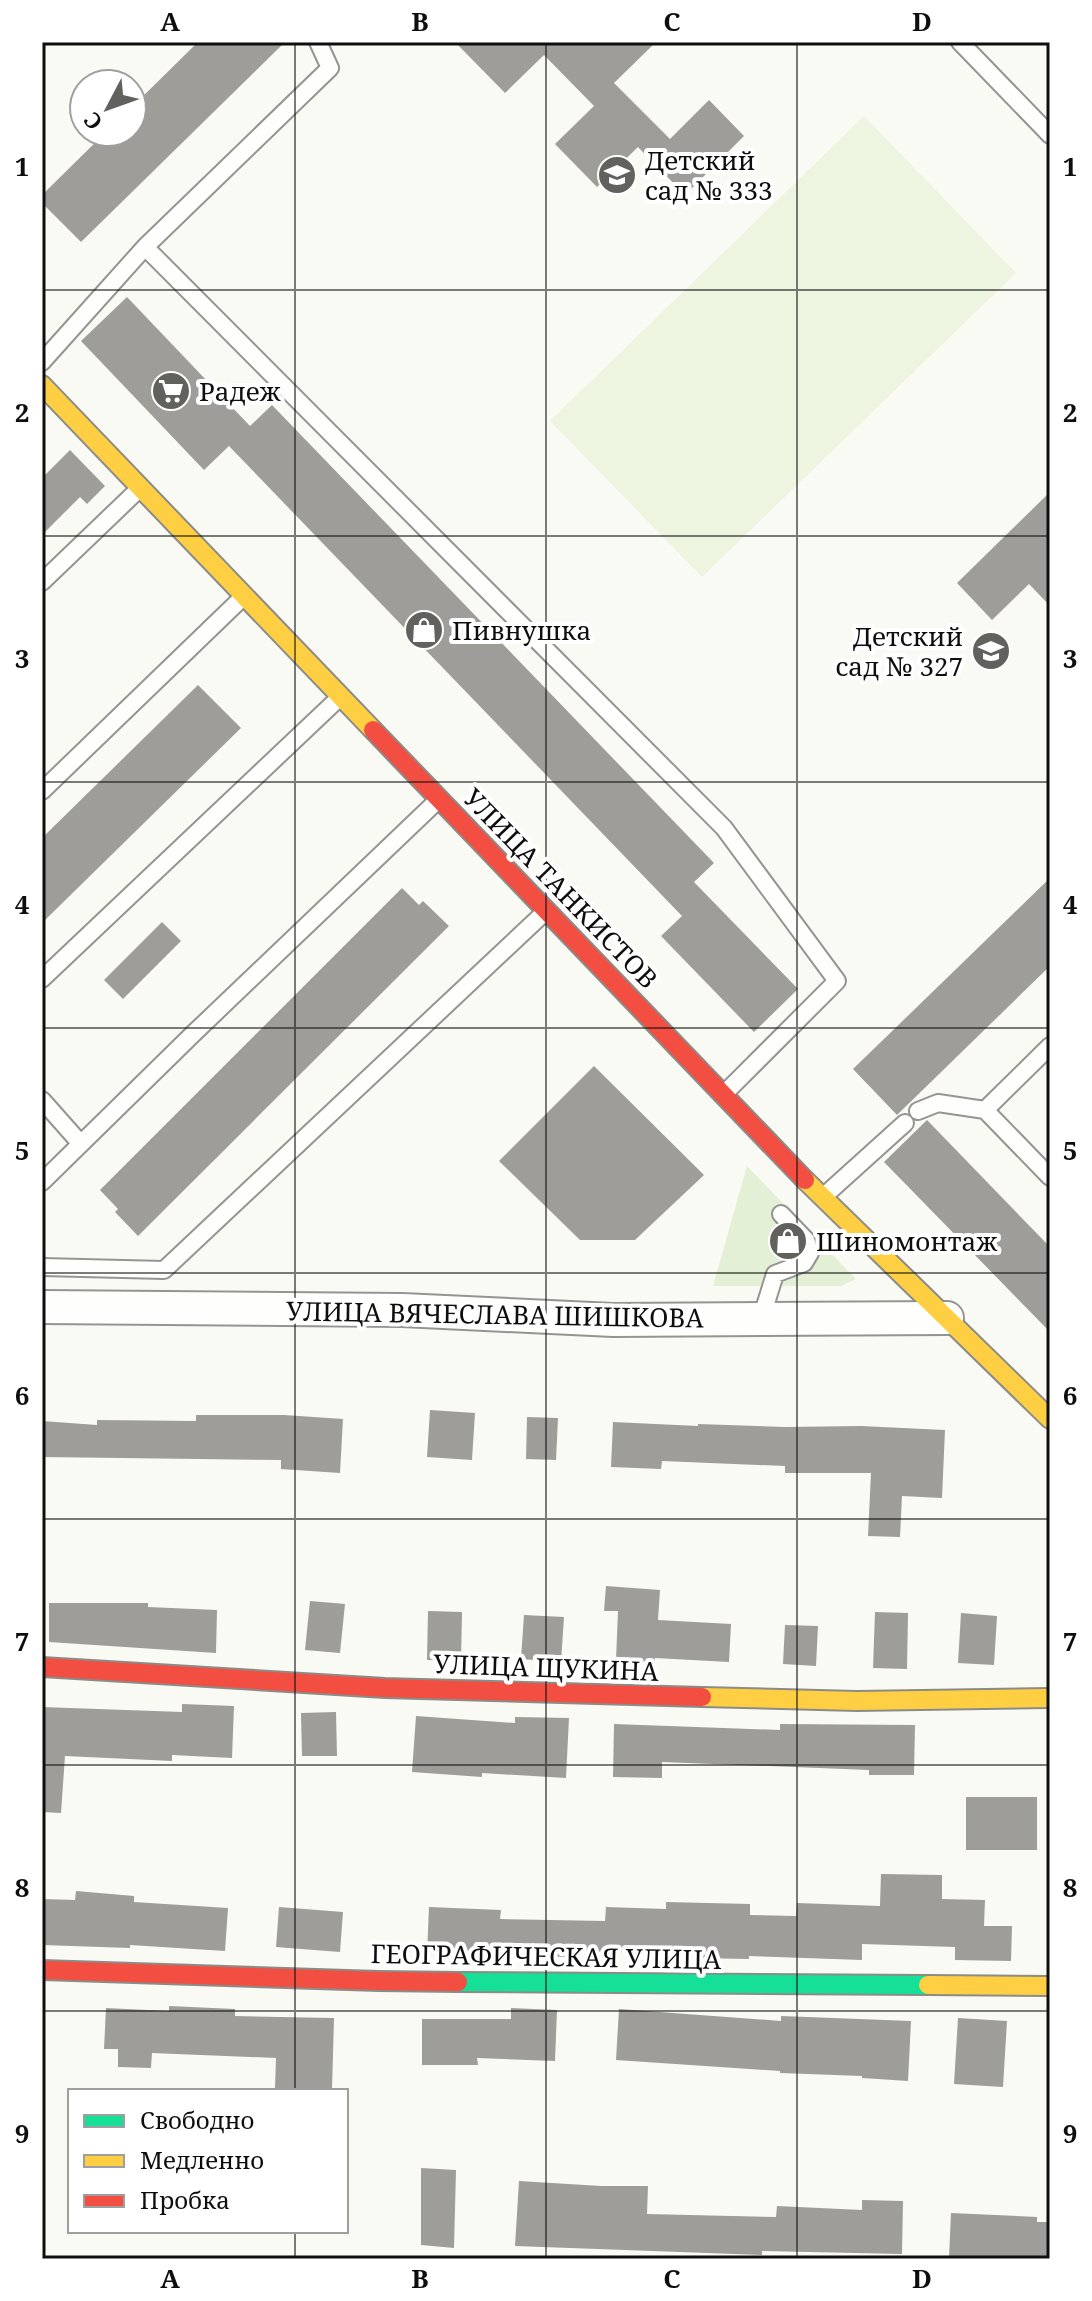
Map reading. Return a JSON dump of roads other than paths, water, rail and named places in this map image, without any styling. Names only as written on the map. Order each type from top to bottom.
[{"type":"street","name":"УЛИЦА ТАНКИСТОВ","points":[[44,391],[141,488],[822,1198],[1050,1419]]},
{"type":"street","name":"УЛИЦА ВЯЧЕСЛАВА ШИШКОВА","points":[[42,1307],[402,1310],[613,1320],[947,1318]]},
{"type":"street","name":"УЛИЦА ЩУКИНА","points":[[42,1667],[385,1688],[857,1701],[1050,1698]]},
{"type":"street","name":"ГЕОГРАФИЧЕСКАЯ УЛИЦА","points":[[42,1970],[379,1981],[1050,1986]]},
{"type":"lane","points":[[42,362],[145,247],[330,68],[318,42]]},
{"type":"lane","points":[[960,42],[1050,135]]},
{"type":"lane","points":[[145,247],[724,828],[837,981],[723,1095]]},
{"type":"lane","points":[[42,582],[141,488]]},
{"type":"lane","points":[[42,791],[244,596]]},
{"type":"lane","points":[[42,979],[340,697]]},
{"type":"lane","points":[[42,1182],[439,799]]},
{"type":"lane","points":[[42,1267],[164,1270],[547,911]]},
{"type":"lane","points":[[985,1110],[1050,1046]]},
{"type":"lane","points":[[42,1100],[81,1144]]},
{"type":"lane","points":[[918,1111],[938,1103],[985,1110],[1050,1177]]},
{"type":"lane","points":[[822,1198],[905,1123]]},
{"type":"lane","points":[[761,1319],[775,1274],[804,1263],[810,1253],[806,1240],[781,1214]]},
{"type":"place","name":"Детский сад № 333","points":[[617,175]]},
{"type":"place","name":"Радеж","points":[[171,391]]},
{"type":"place","name":"Пивнушка","points":[[424,630]]},
{"type":"place","name":"Детский сад № 327","points":[[991,651]]},
{"type":"place","name":"Шиномонтаж","points":[[788,1241]]}]
